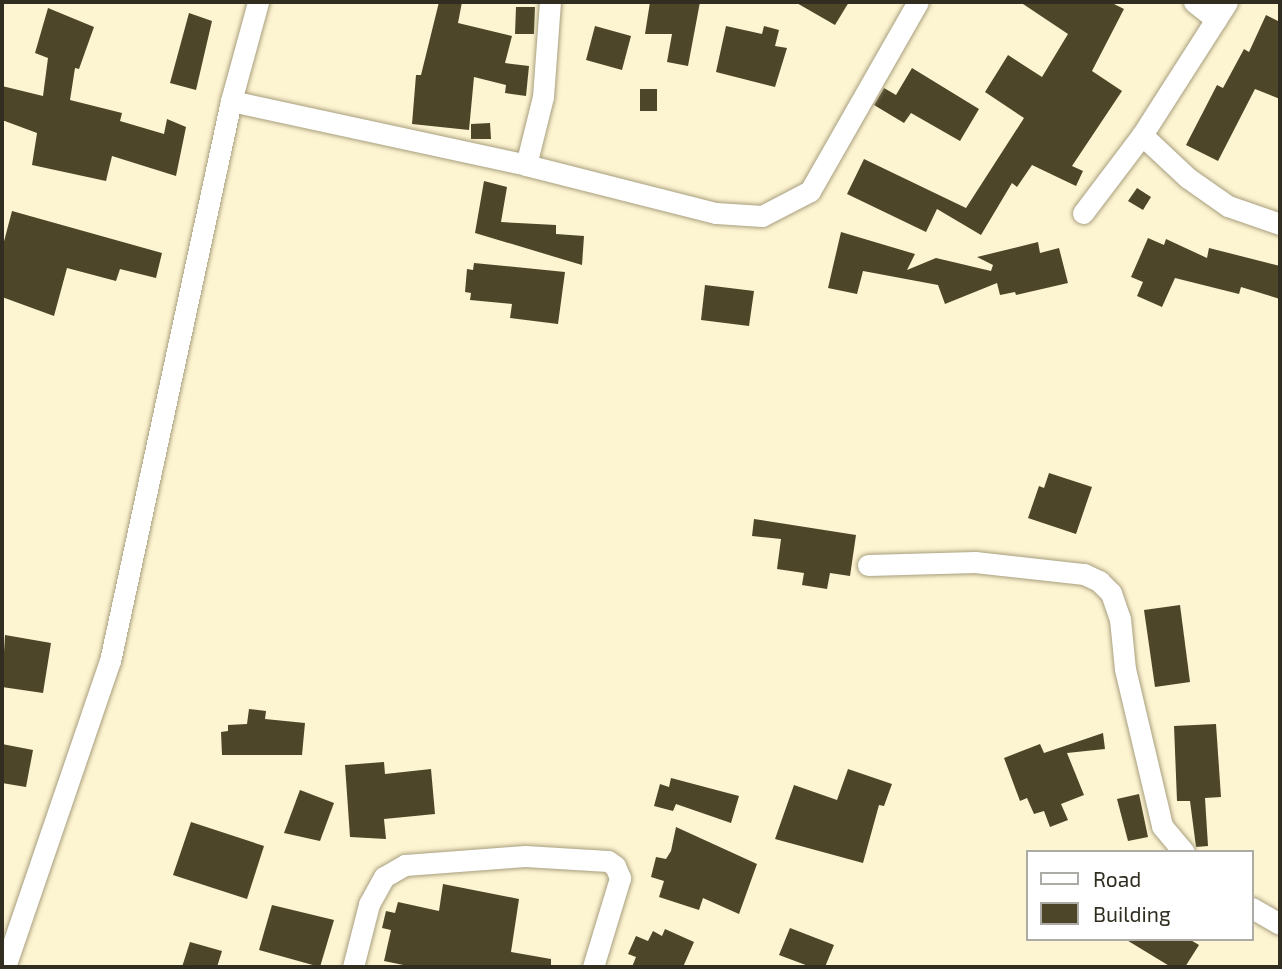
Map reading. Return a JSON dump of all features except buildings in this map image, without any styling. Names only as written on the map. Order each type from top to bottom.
[{"type":"street","points":[[5,967],[9,923],[110,661],[231,101],[258,2]]},
{"type":"street","points":[[526,165],[543,97],[550,2]]},
{"type":"street","points":[[231,101],[526,165],[716,213],[775,214],[810,191],[918,2]]},
{"type":"street","points":[[1083,213],[1142,135],[1222,10],[1194,2]]},
{"type":"street","points":[[1142,135],[1188,178],[1228,206],[1280,225]]},
{"type":"street","points":[[868,565],[975,562],[1084,574],[1099,581],[1111,593],[1120,619],[1125,669],[1162,826],[1182,850]]},
{"type":"street","points":[[353,967],[369,904],[384,877],[405,865],[525,856],[608,861],[615,866],[620,878],[593,967]]},
{"type":"street","points":[[1254,909],[1280,924]]}]
